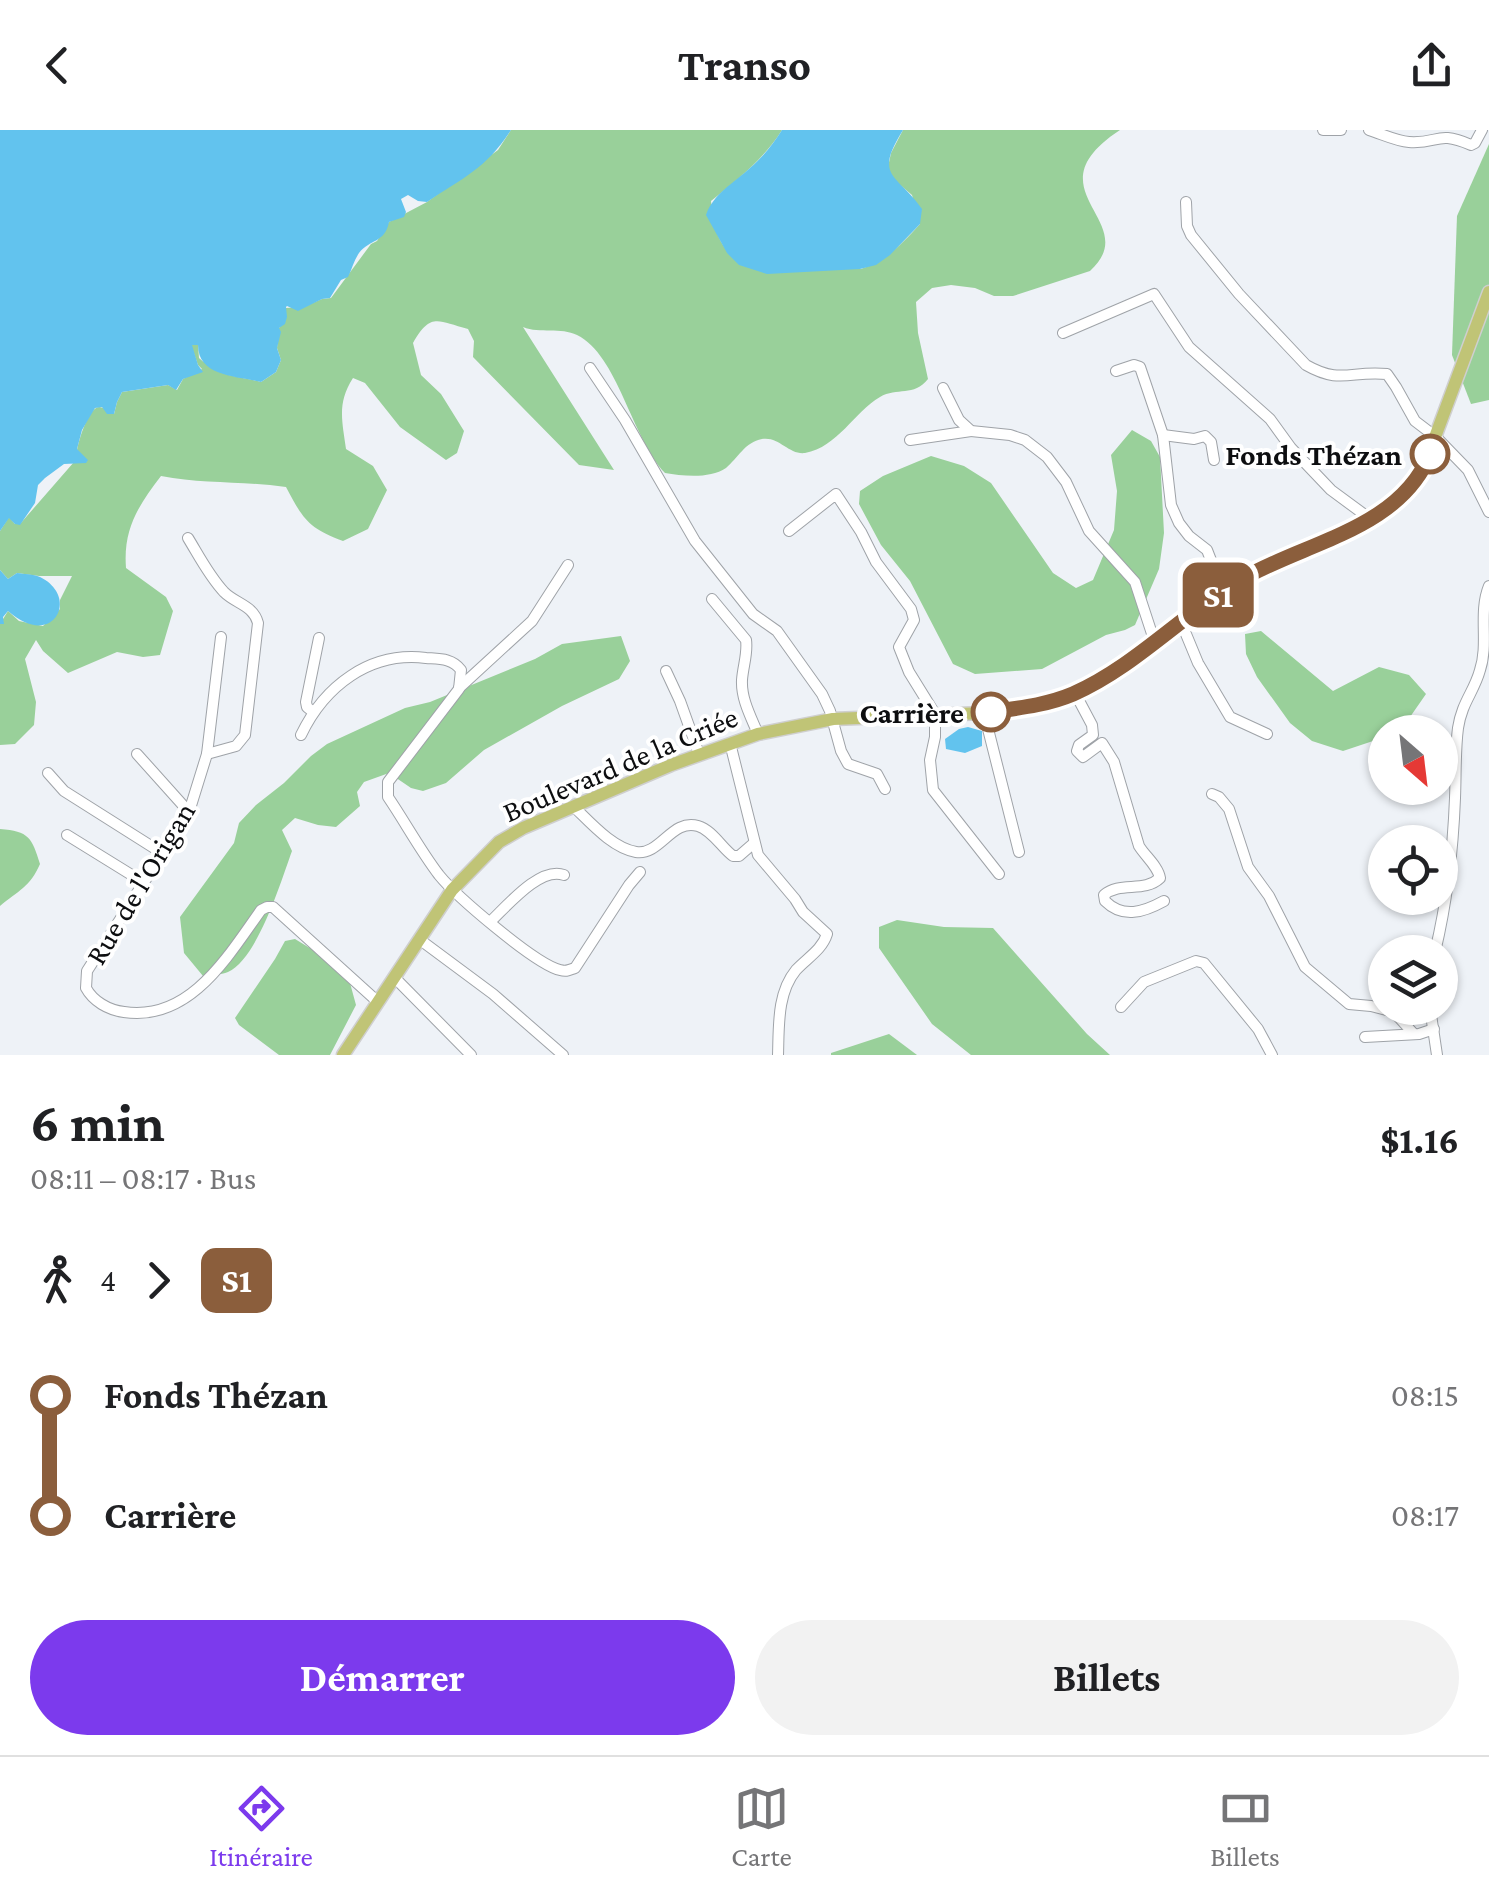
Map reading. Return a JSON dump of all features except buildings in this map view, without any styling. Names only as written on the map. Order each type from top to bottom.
[{"type":"main road","name":"Boulevard de la Criée","points":[[351,1052],[378,1002],[452,890],[499,842],[523,828],[699,754],[758,734],[833,719],[984,713],[1050,703],[1075,693],[1155,643],[1241,580],[1369,518],[1404,493],[1426,464],[1489,292]]},
{"type":"street","points":[[1323,130],[1341,130]]},
{"type":"street","points":[[1370,130],[1413,142],[1454,134],[1471,145],[1482,130]]},
{"type":"street","points":[[1186,202],[1191,235],[1239,294],[1306,365],[1335,377],[1386,374],[1415,422],[1468,470],[1489,512]]},
{"type":"street","points":[[1063,333],[1154,294],[1190,347],[1270,418],[1291,448],[1331,490],[1369,518]]},
{"type":"street","points":[[1116,371],[1140,367],[1163,435],[1171,506],[1189,536],[1207,550],[1223,591]]},
{"type":"street","points":[[590,368],[695,541],[753,614],[777,631],[822,694],[848,764],[877,774],[885,790]]},
{"type":"street","points":[[943,388],[959,420],[971,431]]},
{"type":"street","points":[[910,440],[971,431],[1010,434],[1047,457],[1066,482],[1089,531],[1134,582],[1155,643]]},
{"type":"street","points":[[1163,435],[1194,439],[1205,436],[1211,442],[1214,460]]},
{"type":"street","points":[[789,531],[836,494],[876,562],[912,609],[914,620],[899,648],[935,714],[930,760],[932,790],[999,874]]},
{"type":"street","points":[[188,538],[221,588],[252,610],[258,623],[245,736],[236,746],[207,754]]},
{"type":"street","points":[[568,566],[532,621],[459,688],[388,782],[388,796],[452,890],[539,959],[560,970],[575,968],[640,872]]},
{"type":"street","points":[[1439,935],[1450,870],[1458,730],[1463,704],[1480,672],[1484,598],[1489,586]]},
{"type":"street","points":[[712,599],[746,640],[743,696],[758,734]]},
{"type":"street","points":[[1181,622],[1198,663],[1230,717],[1267,734]]},
{"type":"street","name":"Rue de l'Origan","points":[[221,638],[207,754],[189,812],[87,972],[86,988],[95,1000],[115,1010],[137,1014],[162,1010],[191,994],[218,970],[261,910],[273,907],[378,1002]]},
{"type":"street","points":[[312,711],[306,702],[319,638]]},
{"type":"street","points":[[301,735],[312,711],[341,680],[384,661],[408,657],[450,661],[461,670],[459,688]]},
{"type":"street","points":[[666,671],[699,754]]},
{"type":"street","points":[[1075,693],[1092,724],[1093,734],[1079,744],[1077,751],[1083,757],[1102,744],[1114,762],[1139,846],[1160,878],[1146,886],[1108,890],[1104,901],[1124,912],[1144,912],[1164,901]]},
{"type":"street","points":[[984,713],[1019,852]]},
{"type":"street","points":[[730,743],[758,855],[810,920],[827,934],[825,943],[794,973],[784,989],[778,1055]]},
{"type":"street","points":[[138,754],[189,812]]},
{"type":"street","points":[[48,773],[64,791],[162,853]]},
{"type":"street","points":[[1212,794],[1229,808],[1248,867],[1269,896],[1305,966],[1349,1004],[1394,1012],[1413,1033]]},
{"type":"street","points":[[573,806],[611,840],[632,851],[651,850],[678,828],[694,824],[733,856],[739,856],[754,843]]},
{"type":"street","points":[[68,835],[143,882]]},
{"type":"street","points":[[490,922],[539,878],[556,872],[564,875]]},
{"type":"street","points":[[419,939],[493,994],[563,1055]]},
{"type":"street","points":[[1122,1007],[1144,982],[1196,961],[1204,963],[1258,1028],[1272,1055]]},
{"type":"street","points":[[394,978],[471,1055]]},
{"type":"street","points":[[1433,1025],[1437,1055]]},
{"type":"street","points":[[1365,1037],[1405,1036],[1434,1029]]},
{"type":"green space","points":[[511,130],[782,130],[758,160],[711,201],[722,243],[739,264],[861,269],[886,257],[920,224],[912,195],[893,179],[888,167],[903,130],[1120,130],[1094,152],[1084,171],[1084,188],[1105,236],[1103,253],[1090,271],[1013,296],[994,296],[975,288],[951,285],[932,288],[916,302],[928,379],[917,388],[880,397],[827,444],[805,453],[762,439],[746,447],[726,468],[712,474],[665,473],[653,458],[614,378],[591,345],[571,333],[523,327],[614,470],[579,465],[473,357],[474,341],[468,329],[430,323],[413,343],[421,375],[441,394],[464,431],[457,453],[446,460],[400,427],[365,383],[353,378],[343,404],[346,449],[373,466],[387,490],[368,529],[343,541],[322,532],[302,515],[286,487],[161,476],[134,519],[126,554],[126,568],[166,597],[173,611],[160,655],[143,657],[117,652],[68,673],[36,640],[25,659],[36,702],[34,725],[15,744],[0,745],[0,624],[8,611],[19,621],[43,626],[60,609],[60,600],[72,576],[17,573],[8,579],[0,570],[0,531],[9,517],[20,524],[74,462],[86,462],[77,450],[91,413],[99,407],[114,414],[122,392],[168,385],[177,390],[183,379],[202,369],[191,345],[198,345],[199,358],[228,375],[261,382],[276,372],[281,360],[277,348],[279,328],[286,319],[285,308],[331,298],[389,222],[427,202],[498,150]]},
{"type":"green space","points":[[1489,144],[1489,400],[1471,404],[1452,355],[1457,216]]},
{"type":"green space","points":[[1132,430],[1151,441],[1160,457],[1164,533],[1159,569],[1135,625],[1106,635],[1042,669],[975,674],[953,664],[910,581],[881,545],[859,504],[860,491],[883,476],[931,456],[964,466],[991,483],[1053,573],[1076,588],[1093,580],[1114,530],[1117,491],[1111,455]]},
{"type":"green space","points":[[1261,631],[1333,691],[1379,667],[1409,675],[1426,694],[1411,715],[1368,715],[1368,743],[1343,751],[1312,741],[1290,723],[1257,677],[1246,654],[1245,634]]},
{"type":"green space","points":[[621,636],[630,661],[619,679],[484,750],[446,783],[423,791],[389,773],[364,782],[357,792],[360,806],[336,827],[295,818],[282,830],[292,851],[275,899],[259,935],[239,964],[225,973],[203,976],[184,953],[180,917],[234,843],[239,823],[327,744],[405,708],[430,702],[535,659],[562,644]]},
{"type":"green space","points":[[0,829],[28,838],[40,864],[28,883],[0,906]]},
{"type":"green space","points":[[897,920],[944,927],[993,928],[1110,1055],[971,1055],[932,1024],[879,948],[879,927]]},
{"type":"green space","points":[[295,939],[350,983],[356,1005],[330,1055],[279,1055],[235,1018],[285,941]]},
{"type":"green space","points":[[889,1034],[917,1055],[831,1055],[831,1053]]},
{"type":"water","points":[[0,130],[511,130],[483,163],[427,202],[408,195],[401,199],[404,217],[389,222],[384,234],[359,253],[348,277],[341,280],[330,298],[298,311],[286,307],[285,324],[279,328],[277,348],[281,360],[276,372],[261,382],[221,373],[205,363],[198,345],[192,345],[203,372],[183,379],[176,390],[168,385],[122,392],[114,414],[107,414],[102,407],[95,408],[82,430],[77,449],[88,460],[86,463],[64,464],[45,478],[20,525],[9,518],[0,531]]},
{"type":"water","points":[[782,130],[903,130],[889,167],[922,209],[920,224],[890,255],[876,265],[860,269],[767,274],[739,265],[727,253],[706,215],[719,195],[759,159]]},
{"type":"water","points":[[0,570],[8,579],[17,573],[31,575],[52,586],[59,596],[56,617],[38,625],[24,622],[8,611],[3,617],[4,624],[0,624]]},
{"type":"water","points":[[968,727],[982,731],[982,746],[965,753],[946,749],[945,739]]},
{"type":"bus line","name":"S1","points":[[991,712],[1050,703],[1094,683],[1241,580],[1369,518],[1404,493],[1430,454]]},
{"type":"place","name":"Fonds Thézan","points":[[1430,454]]},
{"type":"place","name":"Carrière","points":[[991,712]]}]
